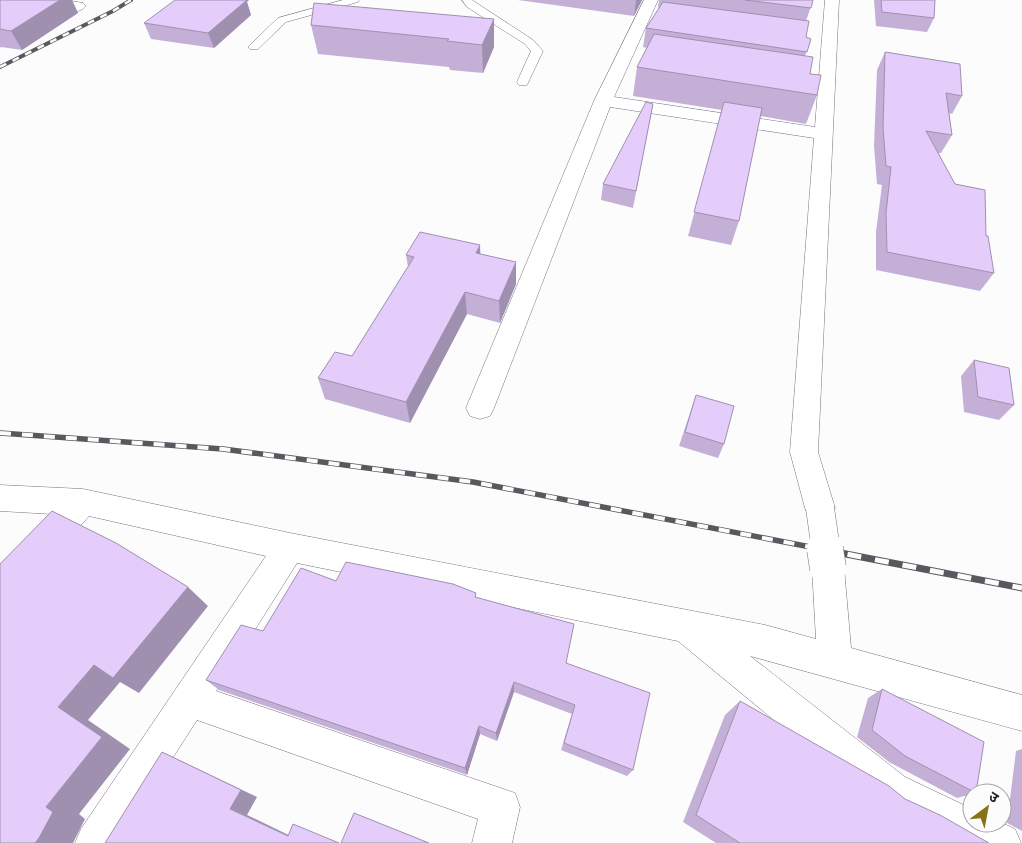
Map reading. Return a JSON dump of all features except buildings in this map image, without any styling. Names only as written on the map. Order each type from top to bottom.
[{"type":"street","points":[[28,0],[78,6]]},
{"type":"street","points":[[832,0],[820,36],[817,80],[824,134],[804,452],[820,508],[828,568],[835,661]]},
{"type":"street","points":[[480,408],[603,101],[637,54],[654,9]]},
{"type":"street","points":[[603,101],[824,134]]},
{"type":"street","points":[[0,498],[83,502],[290,547],[765,642],[1022,713]]},
{"type":"street","points":[[0,591],[83,502]]},
{"type":"street","points":[[95,843],[290,547]]},
{"type":"street","points":[[688,628],[891,790],[1000,843]]},
{"type":"street","points":[[190,700],[500,807],[492,843]]},
{"type":"lane","points":[[254,47],[282,20],[354,0]]},
{"type":"lane","points":[[467,0],[471,5],[529,42],[537,52],[523,82]]},
{"type":"railway","points":[[0,67],[113,11],[131,0]]},
{"type":"railway","points":[[0,433],[223,449],[473,482],[826,550]]},
{"type":"railway","points":[[820,549],[1022,588]]}]
